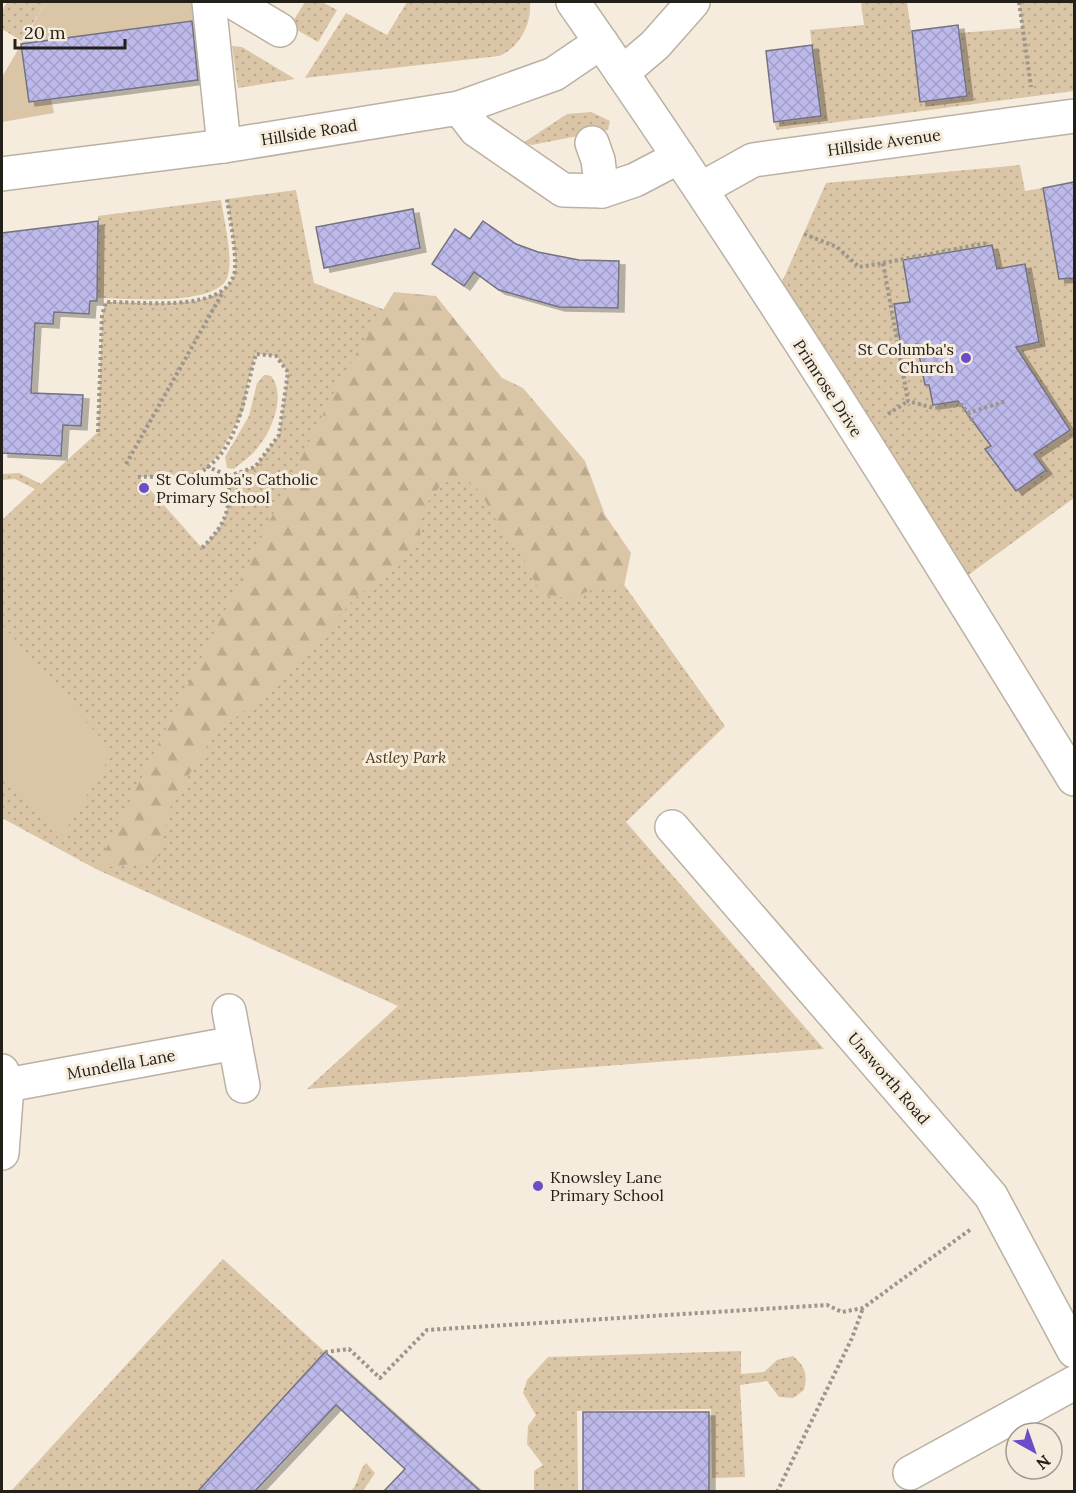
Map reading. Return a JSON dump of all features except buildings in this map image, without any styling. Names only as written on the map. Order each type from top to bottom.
[{"type":"street","points":[[209,2],[224,146]]},
{"type":"street","points":[[233,2],[280,30]]},
{"type":"street","name":"Primrose Drive","points":[[573,2],[701,189],[974,616],[1074,779]]},
{"type":"street","points":[[622,73],[655,45],[693,2]]},
{"type":"street","name":"Hillside Road","points":[[2,174],[224,146],[459,108],[554,74],[601,42]]},
{"type":"street","points":[[459,108],[476,130],[563,190],[602,191],[635,180],[679,157]]},
{"type":"street","name":"Hillside Avenue","points":[[701,189],[753,160],[1074,116]]},
{"type":"street","points":[[592,143],[598,160],[602,191]]},
{"type":"street","name":"Unsworth Road","points":[[672,827],[991,1196],[1074,1351]]},
{"type":"street","points":[[229,1011],[243,1086]]},
{"type":"street","name":"Mundella Lane","points":[[2,1153],[4,1078],[235,1043]]},
{"type":"street","points":[[909,1473],[1074,1383]]},
{"type":"path","points":[[1019,2],[1035,121]]},
{"type":"path","points":[[126,464],[223,291],[231,282],[235,269],[227,199]]},
{"type":"path","points":[[804,234],[837,246],[859,267],[987,243]]},
{"type":"path","points":[[883,263],[908,402],[934,408],[962,405],[974,424]]},
{"type":"path","points":[[98,432],[102,315],[106,302],[195,302],[223,291]]},
{"type":"path","points":[[138,477],[197,474],[206,466],[219,455],[244,409],[248,382],[256,354],[276,356],[288,372],[279,435],[255,468],[229,476],[206,466]]},
{"type":"path","points":[[968,413],[1006,401]]},
{"type":"path","points":[[202,548],[218,532],[229,511],[229,476]]},
{"type":"path","points":[[325,1352],[349,1349],[380,1378],[427,1330],[827,1305],[842,1312],[863,1308],[998,1209]]},
{"type":"path","points":[[777,1491],[852,1338],[863,1308]]},
{"type":"green space","points":[[7,2],[46,2],[22,41],[2,29],[2,11]]},
{"type":"green space","points":[[46,2],[195,2],[198,20],[21,44]]},
{"type":"green space","points":[[305,2],[322,2],[337,10],[318,42],[290,26]]},
{"type":"green space","points":[[407,2],[530,2],[530,10],[527,26],[519,41],[499,56],[305,78],[346,13],[387,35]]},
{"type":"green space","points":[[907,2],[921,102],[967,96],[959,33],[1022,28],[1019,2],[1074,2],[1074,91],[777,130],[774,122],[821,116],[810,30],[864,25],[861,3]]},
{"type":"green space","points":[[21,44],[29,102],[51,99],[54,113],[2,122],[2,77]]},
{"type":"green space","points":[[232,46],[242,47],[295,79],[238,88]]},
{"type":"green space","points":[[591,112],[610,121],[608,130],[532,145],[523,143],[567,114]]},
{"type":"green space","points":[[1020,165],[1025,191],[1043,188],[1055,255],[1074,251],[1074,498],[967,576],[782,282],[826,183]]},
{"type":"green space","name":"Astley Park","points":[[296,190],[314,283],[385,310],[499,410],[725,726],[626,822],[824,1049],[307,1089],[398,1006],[96,869],[2,818],[2,520],[35,489],[15,479],[2,480],[2,474],[19,473],[41,484],[98,432],[102,315],[106,302],[181,302],[201,299],[218,293],[230,284],[235,261],[227,199]],"holes":[[[256,354],[276,356],[288,372],[279,435],[255,467],[229,476],[229,498],[225,516],[217,531],[202,548],[139,477],[197,474],[219,455],[244,409],[248,382]]]},
{"type":"green space","points":[[221,200],[228,238],[229,267],[228,275],[221,285],[208,293],[191,297],[97,298],[98,216]]},
{"type":"green space","points":[[394,292],[436,296],[502,378],[523,388],[585,461],[605,515],[631,553],[624,586],[588,591],[574,598],[542,596],[523,558],[494,517],[480,491],[459,476],[441,485],[418,515],[421,540],[397,568],[358,595],[262,701],[245,710],[212,738],[172,802],[156,860],[96,869],[339,382]]},
{"type":"green space","points":[[264,375],[271,376],[277,392],[273,421],[254,452],[234,469],[227,468],[225,457],[249,416],[257,383]]},
{"type":"green space","points":[[2,625],[113,752],[60,840],[2,771]]},
{"type":"green space","points":[[223,1259],[325,1352],[198,1491],[11,1491]]},
{"type":"green space","points":[[741,1351],[741,1374],[764,1372],[777,1360],[793,1356],[803,1367],[806,1379],[804,1390],[793,1398],[779,1397],[767,1381],[740,1385],[745,1477],[712,1478],[711,1409],[577,1411],[578,1491],[534,1491],[534,1471],[543,1465],[527,1444],[528,1426],[536,1415],[523,1393],[527,1380],[548,1357]]},
{"type":"green space","points":[[366,1463],[375,1473],[363,1491],[351,1491],[361,1470]]},
{"type":"place","name":"St Columba's Church","points":[[966,358]]},
{"type":"place","name":"St Columba's Catholic Primary School","points":[[144,488]]},
{"type":"place","name":"Knowsley Lane Primary School","points":[[538,1186]]}]
